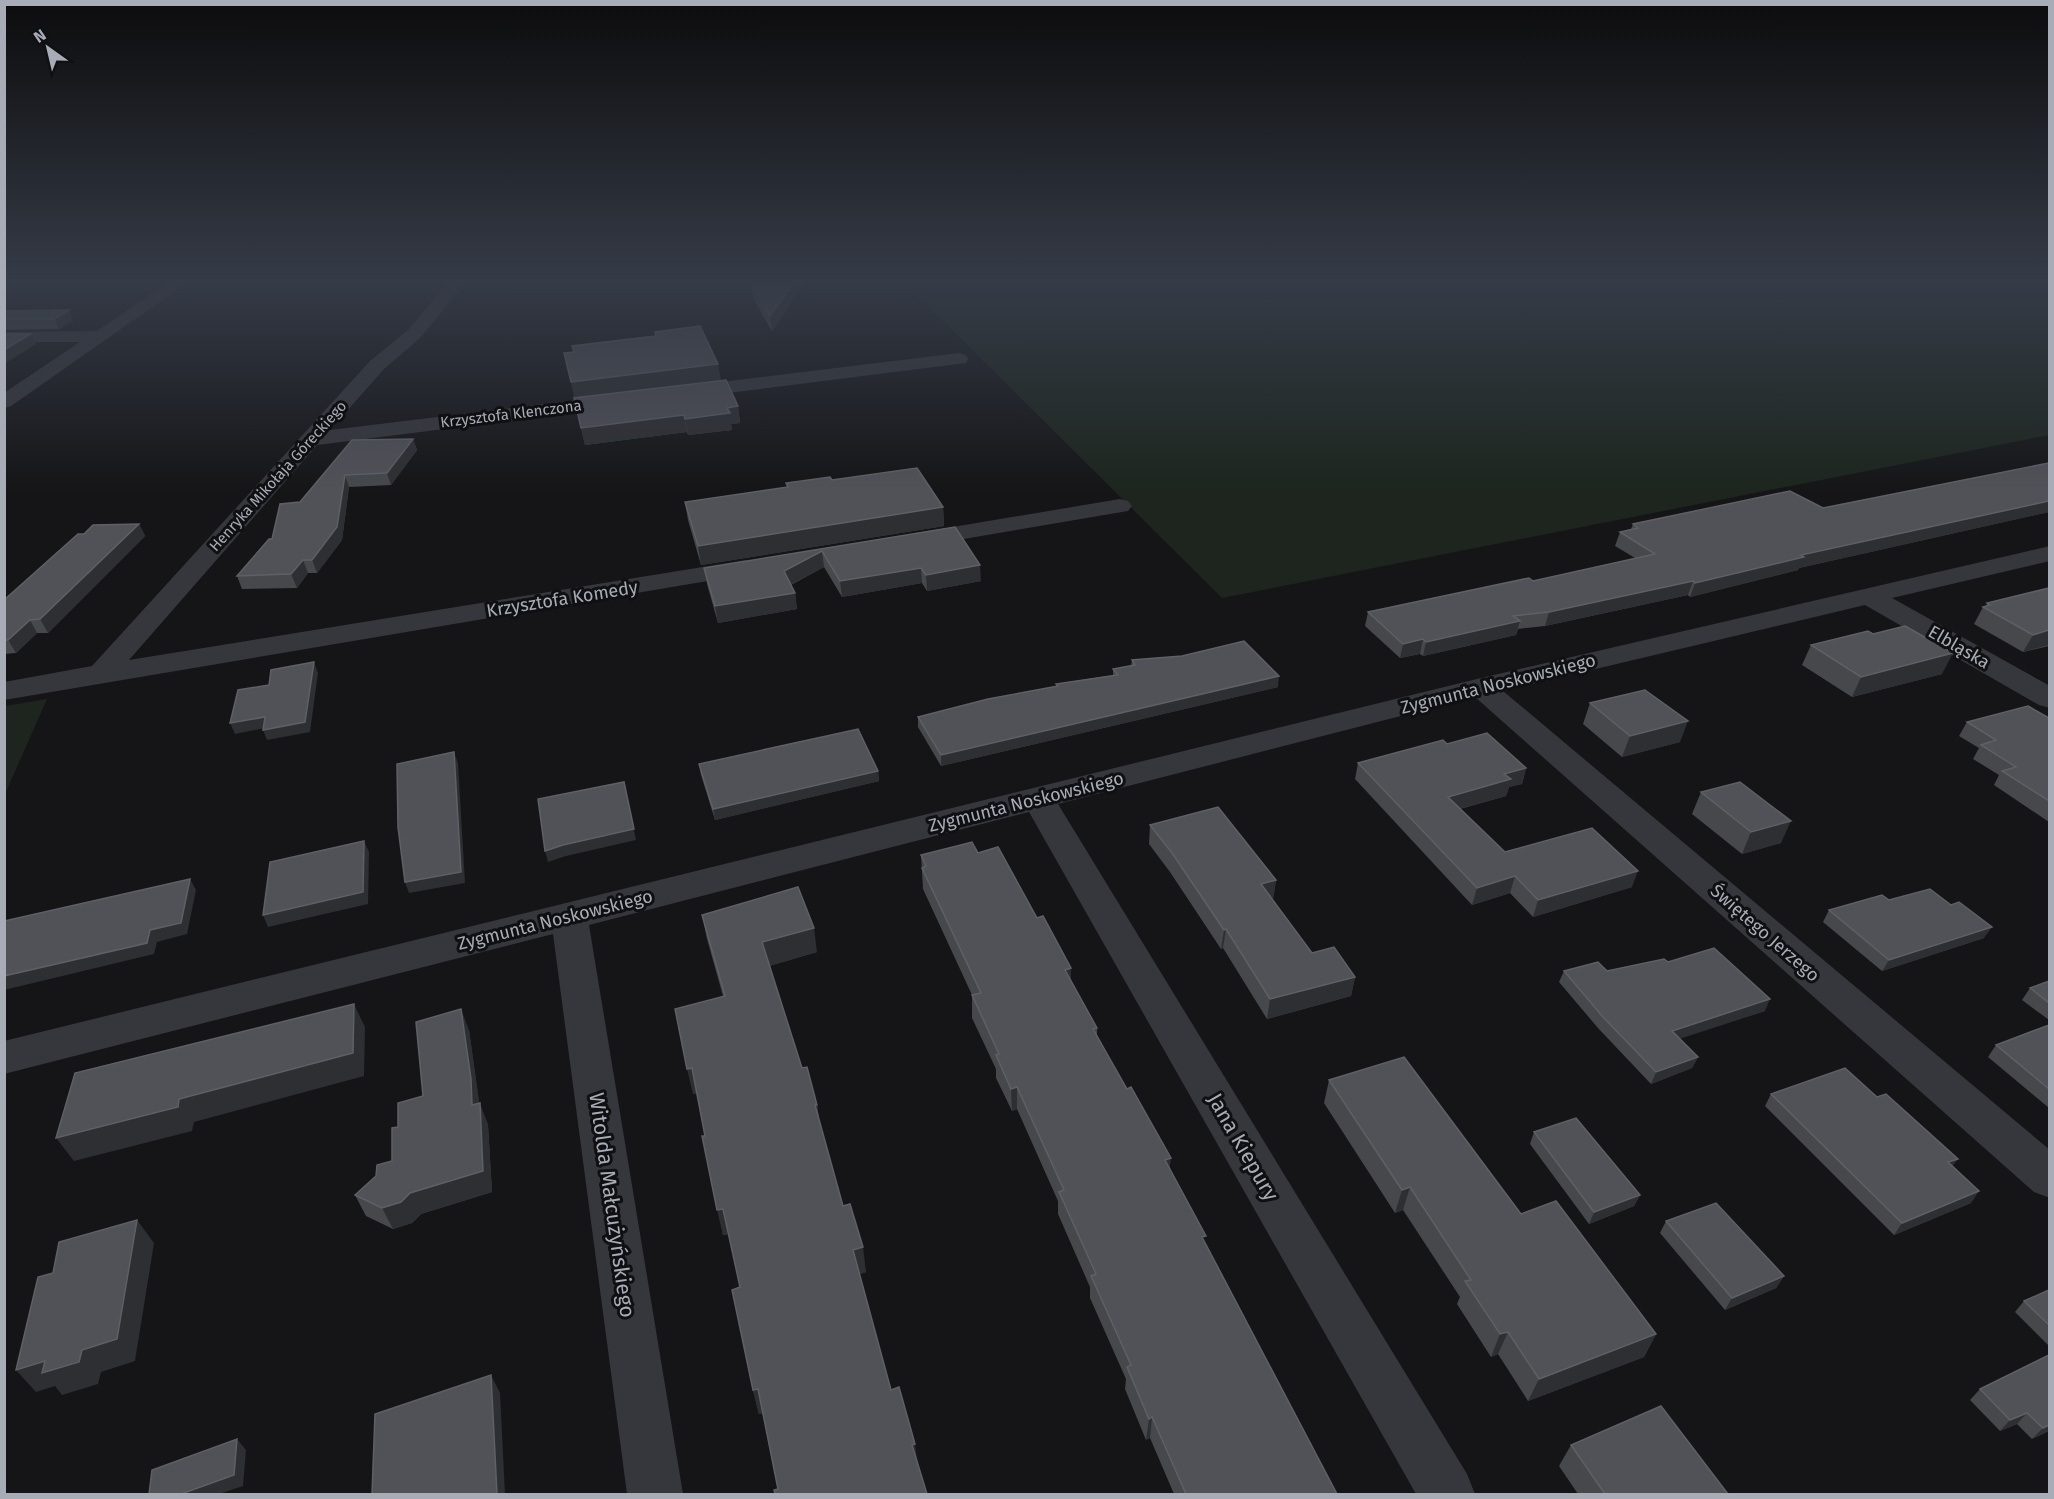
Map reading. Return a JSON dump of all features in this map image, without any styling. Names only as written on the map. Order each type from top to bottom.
[{"type":"street","points":[[4,402],[78,352]]},
{"type":"street","name":"Henryka Mikołaja Góreckiego","points":[[102,673],[377,365],[393,352]]},
{"type":"street","points":[[665,395],[959,359]]},
{"type":"street","name":"Krzysztofa Klenczona","points":[[312,439],[642,398]]},
{"type":"street","points":[[897,543],[1120,506]]},
{"type":"street","name":"Zygmunta Noskowskiego","points":[[4,1058],[1481,687],[2049,553]]},
{"type":"street","name":"Krzysztofa Komedy","points":[[4,691],[102,673],[768,565]]},
{"type":"street","name":"Elbląska","points":[[1869,596],[2049,699]]},
{"type":"street","name":"Świętego Jerzego","points":[[1481,687],[2049,1178]]},
{"type":"street","name":"Jana Kiepury","points":[[1038,799],[1447,1494]]},
{"type":"street","name":"Witolda Małcużyńskiego","points":[[569,916],[655,1494]]},
{"type":"shaded area","points":[[974,352],[2049,352],[2049,435],[1222,598]]},
{"type":"shaded area","points":[[47,699],[5,794],[5,706]]},
{"type":"building","points":[[712,352],[718,364],[571,382],[564,353]]},
{"type":"building","points":[[726,380],[738,406],[727,408],[730,413],[685,419],[684,415],[581,428],[574,398]]},
{"type":"building","points":[[413,439],[387,473],[345,475],[337,527],[312,560],[303,560],[291,574],[237,576],[269,539],[272,539],[280,504],[300,502],[352,440]]},
{"type":"building","points":[[2049,463],[2049,501],[1801,555],[1804,557],[1695,583],[1693,581],[1549,612],[1513,616],[1520,621],[1426,642],[1423,639],[1403,644],[1368,612],[1529,578],[1533,581],[1655,554],[1620,532],[1638,528],[1633,524],[1790,491],[1823,508]]},
{"type":"building","points":[[917,468],[943,507],[698,546],[685,502],[788,487],[786,483],[830,477],[832,480]]},
{"type":"building","points":[[139,524],[40,619],[30,620],[8,640],[4,640],[4,600],[78,534],[84,534],[93,525]]},
{"type":"building","points":[[955,527],[980,565],[926,575],[921,568],[840,581],[822,551],[784,571],[795,593],[715,606],[704,568]]},
{"type":"building","points":[[2049,588],[2049,630],[2033,635],[1983,607],[1990,605],[1987,603]]},
{"type":"building","points":[[1905,626],[1953,653],[1861,677],[1811,645],[1868,631],[1873,634]]},
{"type":"building","points":[[1244,641],[1279,676],[941,755],[918,717],[988,699],[1058,686],[1056,684],[1118,675],[1113,669],[1135,665],[1132,660],[1182,656]]},
{"type":"building","points":[[314,662],[305,722],[263,730],[265,717],[230,723],[238,690],[269,685],[271,670]]},
{"type":"building","points":[[1645,690],[1688,721],[1630,736],[1590,703]]},
{"type":"building","points":[[2028,706],[2049,718],[2049,801],[2002,771],[2016,767],[1981,745],[1996,740],[1967,722]]},
{"type":"building","points":[[858,729],[878,771],[713,809],[699,764]]},
{"type":"building","points":[[1487,733],[1526,768],[1504,774],[1511,779],[1448,797],[1505,852],[1592,828],[1638,871],[1538,900],[1515,876],[1477,888],[1358,763],[1443,740],[1447,744]]},
{"type":"building","points":[[454,752],[461,872],[405,882],[398,827],[397,764]]},
{"type":"building","points":[[624,782],[634,829],[545,851],[538,799]]},
{"type":"building","points":[[1740,782],[1791,821],[1751,832],[1701,792]]},
{"type":"building","points":[[1218,807],[1276,880],[1261,884],[1312,953],[1334,947],[1355,977],[1270,999],[1226,929],[1224,930],[1172,853],[1150,825]]},
{"type":"building","points":[[364,841],[363,892],[263,915],[270,862]]},
{"type":"building","points":[[972,842],[978,853],[998,847],[1037,918],[1043,916],[1071,968],[1065,970],[1097,1028],[1093,1029],[1127,1089],[1131,1087],[1171,1158],[1165,1160],[1206,1236],[1202,1237],[1337,1494],[1186,1494],[1152,1417],[1149,1419],[1127,1367],[1131,1365],[1091,1276],[1096,1274],[1059,1192],[1064,1190],[1017,1087],[1011,1089],[996,1055],[999,1054],[972,995],[981,993],[922,868],[926,866],[921,855]]},
{"type":"building","points":[[190,879],[181,923],[150,930],[147,943],[4,976],[4,921]]},
{"type":"building","points":[[798,887],[814,928],[762,942],[802,1068],[807,1067],[843,1206],[850,1204],[863,1247],[853,1250],[891,1390],[899,1387],[915,1444],[912,1445],[927,1494],[775,1494],[774,1490],[778,1489],[758,1389],[753,1390],[732,1290],[740,1287],[723,1209],[717,1210],[702,1136],[705,1136],[692,1068],[687,1069],[675,1009],[725,996],[702,915]]},
{"type":"building","points":[[1930,889],[1951,905],[1959,902],[1992,927],[1889,960],[1829,910],[1882,895],[1889,900]]},
{"type":"building","points":[[1714,948],[1770,999],[1672,1031],[1698,1057],[1656,1072],[1603,1017],[1564,971],[1598,962],[1607,971],[1664,959],[1668,962]]},
{"type":"building","points":[[2049,981],[2049,1003],[2030,988]]},
{"type":"building","points":[[354,1004],[353,1053],[179,1099],[178,1107],[56,1138],[75,1073]]},
{"type":"building","points":[[461,1009],[471,1079],[472,1105],[480,1103],[483,1171],[410,1193],[401,1202],[382,1208],[355,1195],[376,1176],[377,1165],[392,1161],[392,1128],[398,1127],[398,1103],[423,1096],[416,1022]]},
{"type":"building","points":[[2049,1025],[2049,1089],[1996,1045]]},
{"type":"building","points":[[1404,1057],[1521,1214],[1556,1201],[1656,1334],[1539,1379],[1508,1332],[1500,1334],[1465,1281],[1471,1280],[1410,1187],[1402,1190],[1329,1080]]},
{"type":"building","points":[[1845,1068],[1877,1097],[1886,1094],[1958,1159],[1948,1162],[1979,1191],[1902,1223],[1771,1094]]},
{"type":"building","points":[[1576,1118],[1640,1195],[1594,1212],[1534,1132]]},
{"type":"building","points":[[1716,1203],[1784,1276],[1732,1298],[1666,1221]]},
{"type":"building","points":[[137,1220],[117,1339],[82,1350],[79,1362],[42,1373],[45,1361],[16,1370],[38,1277],[53,1273],[59,1242]]},
{"type":"building","points":[[2049,1290],[2049,1325],[2024,1301]]},
{"type":"building","points":[[2049,1355],[2049,1425],[2043,1428],[2027,1413],[2010,1420],[1980,1389]]},
{"type":"building","points":[[491,1375],[497,1494],[372,1494],[375,1414]]},
{"type":"building","points":[[1661,1406],[1728,1494],[1605,1494],[1571,1445]]},
{"type":"building","points":[[237,1439],[234,1475],[181,1494],[149,1494],[152,1470]]}]
